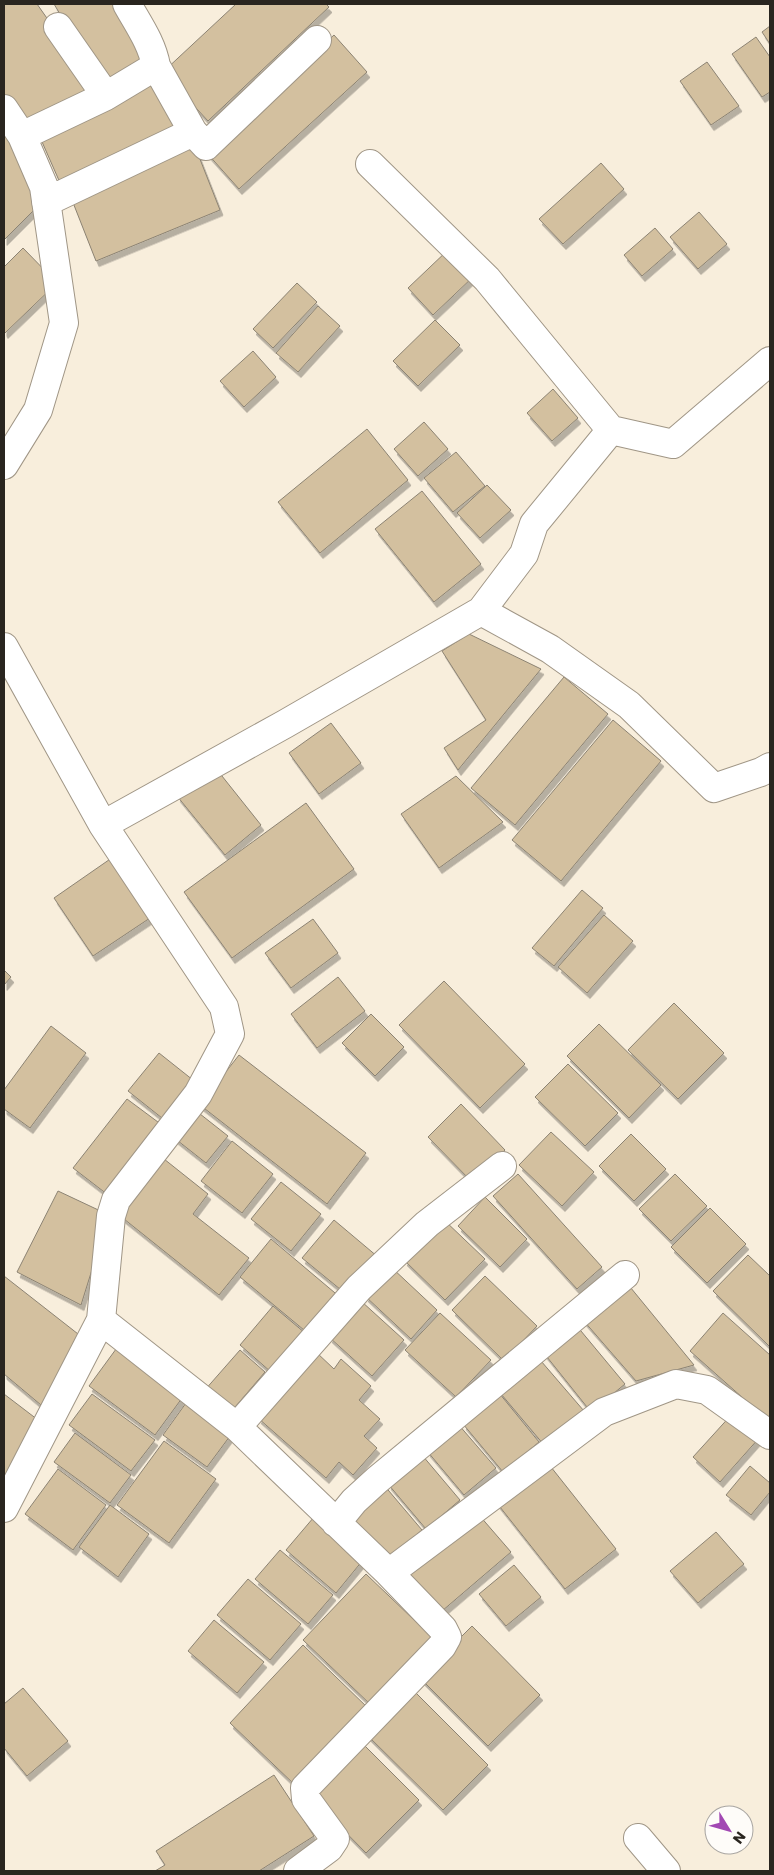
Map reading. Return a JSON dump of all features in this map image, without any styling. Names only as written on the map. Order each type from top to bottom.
[{"type":"street","points":[[127,4],[149,43],[154,54],[156,66],[193,132],[206,146],[317,40]]},
{"type":"street","points":[[58,27],[106,96]]},
{"type":"street","points":[[22,136],[106,96],[156,66]]},
{"type":"street","points":[[4,109],[22,136],[44,187],[64,323],[38,410],[4,465]]},
{"type":"street","points":[[46,202],[193,132]]},
{"type":"street","points":[[370,164],[487,279],[611,430],[673,444],[770,361]]},
{"type":"street","points":[[103,825],[285,724],[481,611],[524,554],[534,524],[611,430]]},
{"type":"street","points":[[481,611],[550,649],[629,705],[714,788],[761,772],[770,767]]},
{"type":"street","points":[[4,646],[103,825],[224,1007],[230,1034],[198,1094],[116,1200],[112,1216],[101,1320],[4,1508]]},
{"type":"street","points":[[237,1427],[359,1288],[427,1224],[502,1166]]},
{"type":"street","points":[[336,1523],[354,1501],[377,1480],[626,1275]]},
{"type":"street","points":[[101,1320],[237,1427],[389,1574],[443,1629],[447,1637],[442,1646],[305,1788],[306,1799],[335,1838],[329,1848],[298,1871]]},
{"type":"street","points":[[389,1574],[604,1412],[676,1384],[707,1390],[770,1435]]},
{"type":"street","points":[[638,1838],[666,1871]]},
{"type":"building","points":[[4,4],[37,4],[94,85],[26,133],[4,102]]},
{"type":"building","points":[[54,4],[118,4],[150,56],[102,85]]},
{"type":"building","points":[[236,4],[326,4],[329,7],[208,121],[163,72]]},
{"type":"building","points":[[770,26],[770,44],[762,32]]},
{"type":"building","points":[[334,35],[367,72],[239,189],[206,152]]},
{"type":"building","points":[[756,37],[770,57],[770,92],[762,97],[732,54]]},
{"type":"building","points":[[707,62],[739,106],[711,125],[680,81]]},
{"type":"building","points":[[158,82],[180,132],[61,185],[39,135]]},
{"type":"building","points":[[4,117],[39,205],[4,240]]},
{"type":"building","points":[[194,144],[220,210],[96,261],[70,195]]},
{"type":"building","points":[[601,163],[624,189],[563,244],[539,219]]},
{"type":"building","points":[[699,212],[727,244],[698,269],[670,237]]},
{"type":"building","points":[[655,228],[673,249],[642,276],[624,255]]},
{"type":"building","points":[[23,248],[57,283],[5,333],[4,267]]},
{"type":"building","points":[[449,249],[474,276],[433,315],[408,288]]},
{"type":"building","points":[[297,283],[317,302],[273,348],[253,329]]},
{"type":"building","points":[[318,306],[340,326],[298,372],[276,353]]},
{"type":"building","points":[[435,320],[460,345],[418,386],[393,361]]},
{"type":"building","points":[[253,351],[276,377],[244,407],[220,381]]},
{"type":"building","points":[[553,389],[578,418],[552,441],[527,413]]},
{"type":"building","points":[[424,422],[448,449],[418,476],[394,449]]},
{"type":"building","points":[[367,429],[408,480],[320,553],[278,502]]},
{"type":"building","points":[[456,452],[485,486],[453,512],[424,478]]},
{"type":"building","points":[[487,485],[511,510],[480,538],[457,513]]},
{"type":"building","points":[[422,491],[481,564],[434,602],[375,529]]},
{"type":"building","points":[[469,634],[541,669],[458,770],[444,748],[486,720],[442,651]]},
{"type":"building","points":[[564,677],[608,714],[515,825],[471,788]]},
{"type":"building","points":[[613,720],[661,761],[561,881],[512,840]]},
{"type":"building","points":[[331,723],[361,763],[319,794],[289,753]]},
{"type":"building","points":[[214,766],[261,825],[225,855],[177,796]]},
{"type":"building","points":[[456,776],[503,822],[439,868],[401,814]]},
{"type":"building","points":[[306,803],[354,869],[232,958],[184,892]]},
{"type":"building","points":[[116,855],[156,914],[93,956],[54,898]]},
{"type":"building","points":[[582,890],[603,908],[554,966],[532,948]]},
{"type":"building","points":[[604,915],[633,941],[587,993],[558,967]]},
{"type":"building","points":[[313,919],[338,953],[291,988],[265,953]]},
{"type":"building","points":[[4,970],[11,977],[4,985]]},
{"type":"building","points":[[338,977],[365,1011],[317,1048],[291,1014]]},
{"type":"building","points":[[444,981],[525,1064],[480,1108],[399,1025]]},
{"type":"building","points":[[674,1003],[724,1053],[678,1099],[628,1050]]},
{"type":"building","points":[[371,1014],[404,1047],[375,1076],[342,1043]]},
{"type":"building","points":[[599,1024],[661,1085],[629,1118],[567,1056]]},
{"type":"building","points":[[51,1026],[86,1053],[30,1128],[4,1109],[4,1090]]},
{"type":"building","points":[[159,1053],[198,1084],[167,1122],[128,1091]]},
{"type":"building","points":[[239,1055],[366,1153],[327,1204],[200,1105]]},
{"type":"building","points":[[568,1064],[618,1113],[585,1146],[535,1097]]},
{"type":"building","points":[[127,1099],[166,1128],[112,1198],[73,1168]]},
{"type":"building","points":[[461,1104],[505,1150],[472,1182],[428,1137]]},
{"type":"building","points":[[195,1110],[228,1136],[206,1163],[173,1137]]},
{"type":"building","points":[[551,1132],[594,1172],[562,1206],[519,1165]]},
{"type":"building","points":[[631,1134],[666,1169],[634,1201],[599,1166]]},
{"type":"building","points":[[232,1141],[273,1174],[242,1213],[201,1181]]},
{"type":"building","points":[[159,1155],[208,1194],[193,1214],[249,1258],[219,1295],[114,1211]]},
{"type":"building","points":[[518,1174],[602,1267],[577,1289],[493,1196]]},
{"type":"building","points":[[675,1174],[707,1206],[671,1241],[639,1209]]},
{"type":"building","points":[[281,1182],[321,1214],[291,1251],[251,1219]]},
{"type":"building","points":[[58,1191],[109,1215],[81,1305],[17,1272]]},
{"type":"building","points":[[485,1197],[527,1239],[500,1267],[458,1226]]},
{"type":"building","points":[[710,1208],[746,1244],[707,1283],[671,1247]]},
{"type":"building","points":[[443,1219],[485,1259],[445,1300],[404,1260]]},
{"type":"building","points":[[334,1220],[378,1257],[346,1294],[302,1258]]},
{"type":"building","points":[[271,1239],[341,1298],[310,1335],[240,1277]]},
{"type":"building","points":[[748,1255],[770,1276],[770,1347],[713,1291]]},
{"type":"building","points":[[391,1267],[437,1310],[411,1339],[365,1296]]},
{"type":"building","points":[[4,1276],[87,1341],[41,1405],[4,1374]]},
{"type":"building","points":[[485,1276],[537,1326],[504,1361],[452,1310]]},
{"type":"building","points":[[626,1282],[694,1365],[636,1381],[583,1320]]},
{"type":"building","points":[[361,1301],[404,1340],[372,1376],[329,1337]]},
{"type":"building","points":[[273,1306],[305,1333],[271,1372],[240,1345]]},
{"type":"building","points":[[440,1313],[491,1360],[456,1397],[405,1350]]},
{"type":"building","points":[[723,1313],[770,1355],[770,1422],[690,1351]]},
{"type":"building","points":[[576,1325],[625,1384],[591,1412],[543,1352]]},
{"type":"building","points":[[119,1345],[185,1394],[155,1435],[89,1386]]},
{"type":"building","points":[[240,1350],[265,1372],[230,1413],[204,1391]]},
{"type":"building","points":[[316,1352],[334,1369],[341,1359],[371,1386],[359,1400],[380,1419],[364,1436],[377,1448],[353,1475],[339,1462],[326,1478],[258,1418]]},
{"type":"building","points":[[535,1354],[584,1411],[544,1445],[496,1388]]},
{"type":"building","points":[[499,1393],[539,1442],[503,1472],[463,1424]]},
{"type":"building","points":[[4,1394],[42,1423],[4,1499]]},
{"type":"building","points":[[92,1394],[155,1440],[131,1471],[69,1425]]},
{"type":"building","points":[[186,1403],[230,1436],[207,1467],[163,1435]]},
{"type":"building","points":[[733,1413],[760,1437],[720,1482],[693,1457]]},
{"type":"building","points":[[458,1424],[496,1468],[464,1495],[427,1451]]},
{"type":"building","points":[[75,1433],[131,1475],[110,1503],[54,1462]]},
{"type":"building","points":[[164,1441],[216,1479],[169,1543],[117,1505]]},
{"type":"building","points":[[422,1455],[460,1500],[426,1529],[388,1484]]},
{"type":"building","points":[[547,1462],[616,1549],[565,1589],[496,1502]]},
{"type":"building","points":[[750,1466],[770,1483],[770,1492],[751,1515],[726,1495]]},
{"type":"building","points":[[58,1469],[106,1505],[73,1550],[25,1514]]},
{"type":"building","points":[[383,1484],[422,1530],[386,1561],[347,1515]]},
{"type":"building","points":[[110,1505],[149,1534],[118,1577],[79,1547]]},
{"type":"building","points":[[479,1515],[511,1552],[435,1617],[404,1579]]},
{"type":"building","points":[[314,1517],[363,1560],[336,1593],[286,1550]]},
{"type":"building","points":[[716,1532],[744,1564],[698,1603],[670,1571]]},
{"type":"building","points":[[280,1550],[333,1595],[308,1624],[255,1579]]},
{"type":"building","points":[[514,1565],[541,1597],[506,1626],[479,1594]]},
{"type":"building","points":[[366,1574],[435,1640],[372,1706],[303,1640]]},
{"type":"building","points":[[248,1579],[301,1624],[270,1660],[217,1615]]},
{"type":"building","points":[[214,1620],[264,1662],[237,1693],[188,1651]]},
{"type":"building","points":[[472,1626],[540,1695],[488,1746],[420,1678]]},
{"type":"building","points":[[303,1645],[369,1709],[296,1786],[230,1723]]},
{"type":"building","points":[[410,1687],[488,1765],[443,1810],[365,1733]]},
{"type":"building","points":[[23,1688],[68,1741],[27,1776],[4,1748],[4,1704]]},
{"type":"building","points":[[361,1742],[419,1800],[366,1853],[309,1795]]},
{"type":"building","points":[[274,1775],[314,1836],[259,1871],[155,1871],[165,1865],[156,1851]]}]
